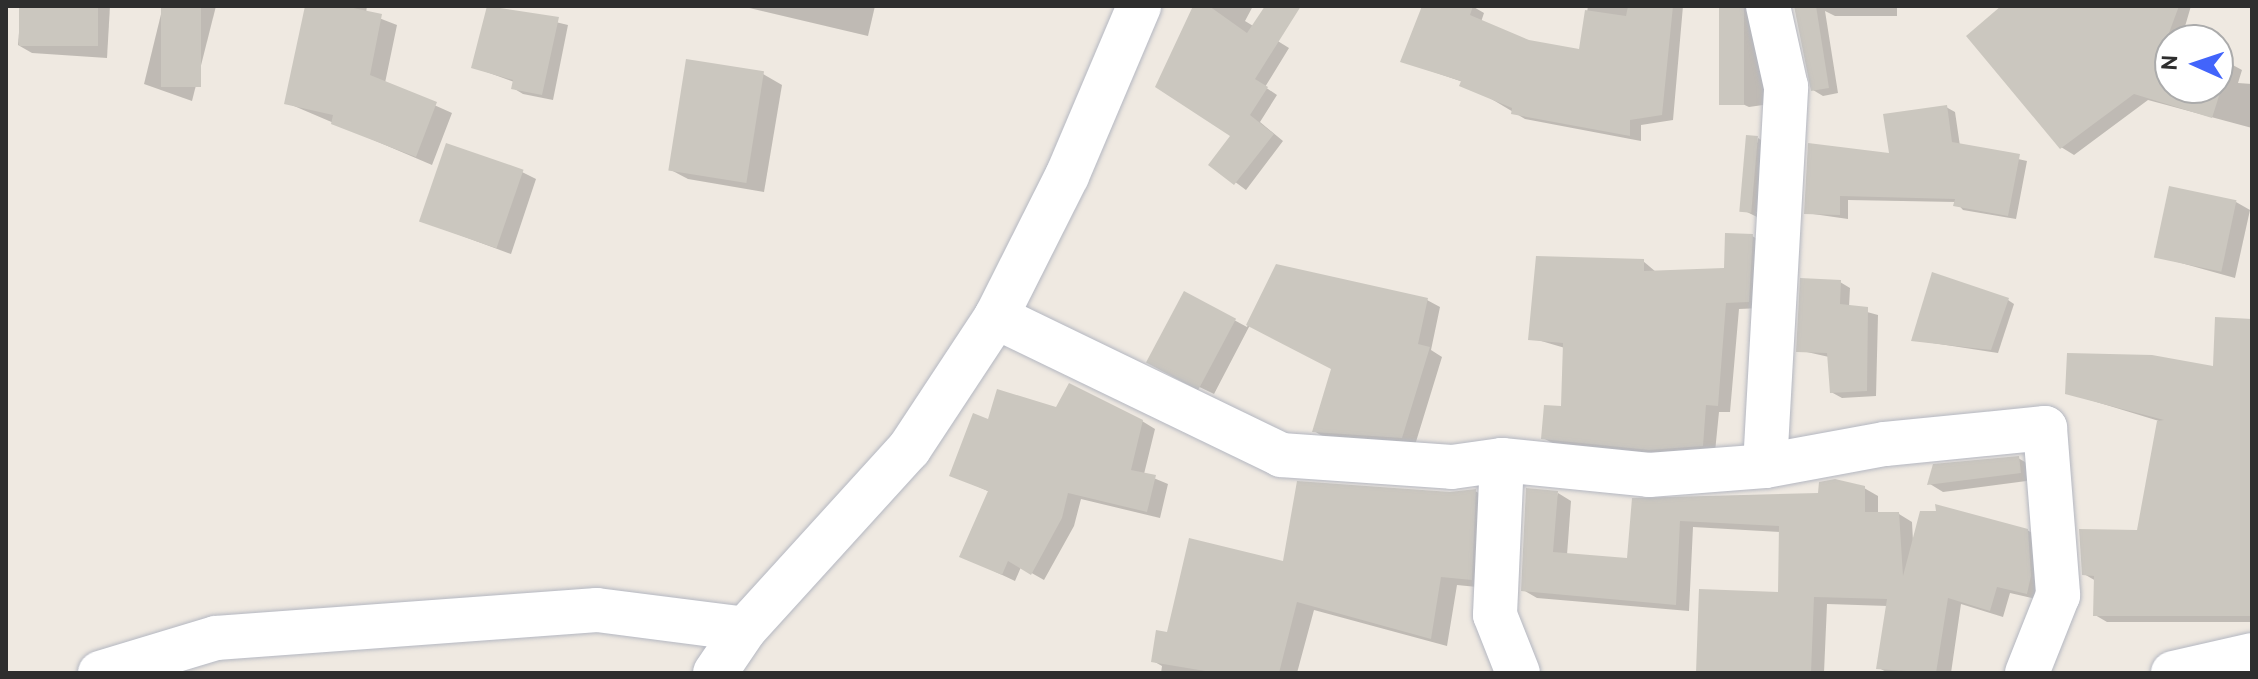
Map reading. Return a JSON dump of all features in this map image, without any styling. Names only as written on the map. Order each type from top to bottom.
[{"type":"street","points":[[715,673],[745,629],[909,449],[996,317],[1067,176],[1139,6]]},
{"type":"street","points":[[1765,466],[1786,87],[1768,6]]},
{"type":"street","points":[[996,317],[1281,455],[1452,467],[1502,460],[1649,475],[1765,466],[1885,444],[2045,428],[2058,595],[2027,673]]},
{"type":"street","points":[[1502,460],[1495,615],[1518,673]]},
{"type":"street","points":[[100,673],[216,638],[597,610],[745,629]]},
{"type":"street","points":[[2173,673],[2252,655]]},
{"type":"building","points":[[19,6],[98,6],[98,46],[19,46]]},
{"type":"building","points":[[161,6],[201,6],[201,87],[161,87]]},
{"type":"building","points":[[305,6],[344,6],[382,14],[370,75],[437,102],[416,157],[331,124],[333,115],[284,104]]},
{"type":"building","points":[[487,6],[559,17],[542,95],[511,89],[513,80],[471,68]]},
{"type":"building","points":[[1193,6],[1209,6],[1247,33],[1265,6],[1301,6],[1255,79],[1268,87],[1250,115],[1274,134],[1234,185],[1208,165],[1230,136],[1155,87]]},
{"type":"building","points":[[1422,6],[1473,6],[1470,15],[1529,40],[1579,49],[1585,10],[1626,16],[1628,6],[1673,6],[1662,115],[1630,120],[1630,136],[1511,114],[1512,108],[1459,86],[1461,81],[1400,62]]},
{"type":"building","points":[[1719,6],[1744,6],[1744,105],[1719,105]]},
{"type":"building","points":[[1794,6],[1816,6],[1829,88],[1811,91]]},
{"type":"building","points":[[2001,6],[2179,6],[2172,24],[2154,24],[2154,100],[2134,94],[2060,149],[1966,36]]},
{"type":"building","points":[[686,59],[764,71],[746,183],[668,171]]},
{"type":"building","points":[[2166,104],[2216,104],[2212,118]]},
{"type":"building","points":[[1947,105],[1952,142],[2020,154],[2008,216],[1953,206],[1955,199],[1840,196],[1840,215],[1804,214],[1808,143],[1889,153],[1883,114]]},
{"type":"building","points":[[1746,135],[1758,136],[1751,213],[1739,212]]},
{"type":"building","points":[[446,143],[524,170],[497,248],[419,221]]},
{"type":"building","points":[[2169,186],[2236,200],[2221,272],[2154,257]]},
{"type":"building","points":[[1725,233],[1753,234],[1749,302],[1726,303],[1718,406],[1706,405],[1703,446],[1649,450],[1541,439],[1544,405],[1561,406],[1563,343],[1528,340],[1536,256],[1644,259],[1644,271],[1724,268]]},
{"type":"building","points":[[1276,264],[1428,298],[1418,344],[1430,347],[1402,438],[1312,432],[1331,369],[1246,325]]},
{"type":"building","points":[[1932,272],[2009,298],[1991,350],[1911,341]]},
{"type":"building","points":[[1800,278],[1841,280],[1840,304],[1868,307],[1867,391],[1830,393],[1827,353],[1796,352]]},
{"type":"building","points":[[1184,291],[1236,319],[1198,390],[1146,363]]},
{"type":"building","points":[[2215,317],[2252,319],[2252,616],[2093,616],[2094,576],[2082,575],[2079,529],[2137,530],[2157,421],[2164,420],[2065,394],[2067,353],[2152,355],[2213,366]]},
{"type":"building","points":[[1069,383],[1143,420],[1131,470],[1156,475],[1147,512],[1068,493],[1062,518],[1031,575],[1008,561],[1002,575],[959,557],[988,491],[949,476],[973,413],[988,419],[997,389],[1056,407]]},
{"type":"building","points":[[2019,456],[2021,473],[1927,485],[1933,464]]},
{"type":"building","points":[[1835,479],[1865,486],[1865,512],[1899,512],[1903,576],[1920,511],[1936,511],[1935,504],[2028,529],[2031,576],[2027,594],[1997,587],[1990,611],[1948,598],[1936,673],[1876,669],[1887,599],[1814,597],[1811,673],[1696,673],[1699,589],[1778,592],[1779,526],[1680,521],[1676,605],[1521,591],[1526,488],[1558,491],[1553,552],[1627,558],[1632,498],[1818,493],[1819,482]]},
{"type":"building","points":[[1297,481],[1450,492],[1476,489],[1472,580],[1441,577],[1431,639],[1297,602],[1279,673],[1217,673],[1151,662],[1156,630],[1167,632],[1189,538],[1283,561]]}]
